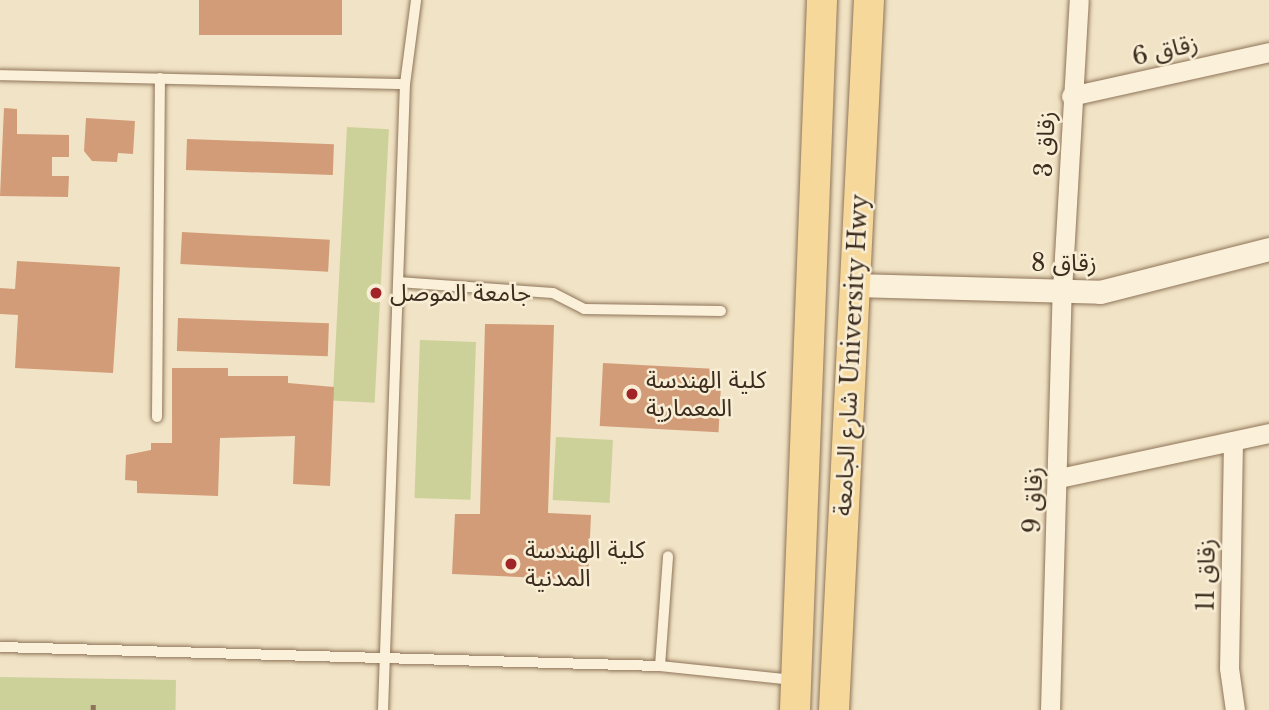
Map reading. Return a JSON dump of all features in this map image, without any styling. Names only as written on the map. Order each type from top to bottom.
[{"type":"main road","name":"شارع الجامعة University Hwy","points":[[795,710],[794,680],[822,0]]},
{"type":"main road","name":"شارع الجامعة University Hwy","points":[[834,710],[869,0]]},
{"type":"street","name":"زقاق 3","points":[[1062,291],[1079,0]]},
{"type":"street","name":"زقاق 6","points":[[1072,96],[1269,52]]},
{"type":"street","name":"زقاق 8","points":[[854,285],[1100,292],[1269,249]]},
{"type":"street","name":"زقاق 9","points":[[1050,710],[1059,478],[1062,291]]},
{"type":"street","points":[[1059,478],[1269,433]]},
{"type":"street","name":"زقاق 11","points":[[1233,441],[1229,668],[1235,710]]},
{"type":"lane","points":[[383,710],[405,84],[416,0]]},
{"type":"lane","points":[[0,75],[405,84]]},
{"type":"lane","points":[[157,417],[160,79]]},
{"type":"lane","points":[[398,282],[553,293],[584,309],[721,311]]},
{"type":"lane","points":[[660,666],[668,556]]},
{"type":"lane","points":[[0,647],[385,661],[660,666],[794,680]]},
{"type":"path","points":[[93,702],[93,710]]},
{"type":"green space","points":[[347,127],[389,129],[375,403],[333,401]]},
{"type":"green space","points":[[420,340],[476,342],[470,500],[414,498]]},
{"type":"green space","points":[[556,437],[613,440],[610,503],[553,500]]},
{"type":"green space","points":[[0,677],[176,680],[175,710],[0,710]]},
{"type":"building","points":[[199,0],[342,0],[342,35],[199,35]]},
{"type":"building","points":[[4,108],[17,109],[17,134],[69,135],[69,157],[52,157],[52,176],[69,176],[68,197],[0,196]]},
{"type":"building","points":[[86,118],[135,121],[133,154],[118,153],[117,162],[92,161],[84,151]]},
{"type":"building","points":[[187,139],[334,144],[333,175],[186,170]]},
{"type":"building","points":[[182,232],[330,240],[328,272],[180,264]]},
{"type":"building","points":[[17,261],[120,267],[113,373],[15,368],[18,315],[0,314],[0,288],[15,289]]},
{"type":"building","points":[[178,318],[329,323],[328,356],[177,351]]},
{"type":"building","points":[[485,324],[554,325],[548,513],[591,515],[588,580],[452,574],[455,514],[480,514]]},
{"type":"building","points":[[603,363],[722,369],[719,432],[600,426]]},
{"type":"building","points":[[172,368],[228,368],[228,376],[288,376],[288,383],[334,387],[330,486],[293,484],[295,436],[220,438],[218,496],[137,493],[137,481],[125,480],[126,455],[151,450],[151,443],[172,443]]},
{"type":"place","name":"جامعة الموصل","points":[[376,293]]},
{"type":"place","name":"كلية الهندسة المعمارية","points":[[632,394]]},
{"type":"place","name":"كلية الهندسة المدنية","points":[[511,564]]}]
